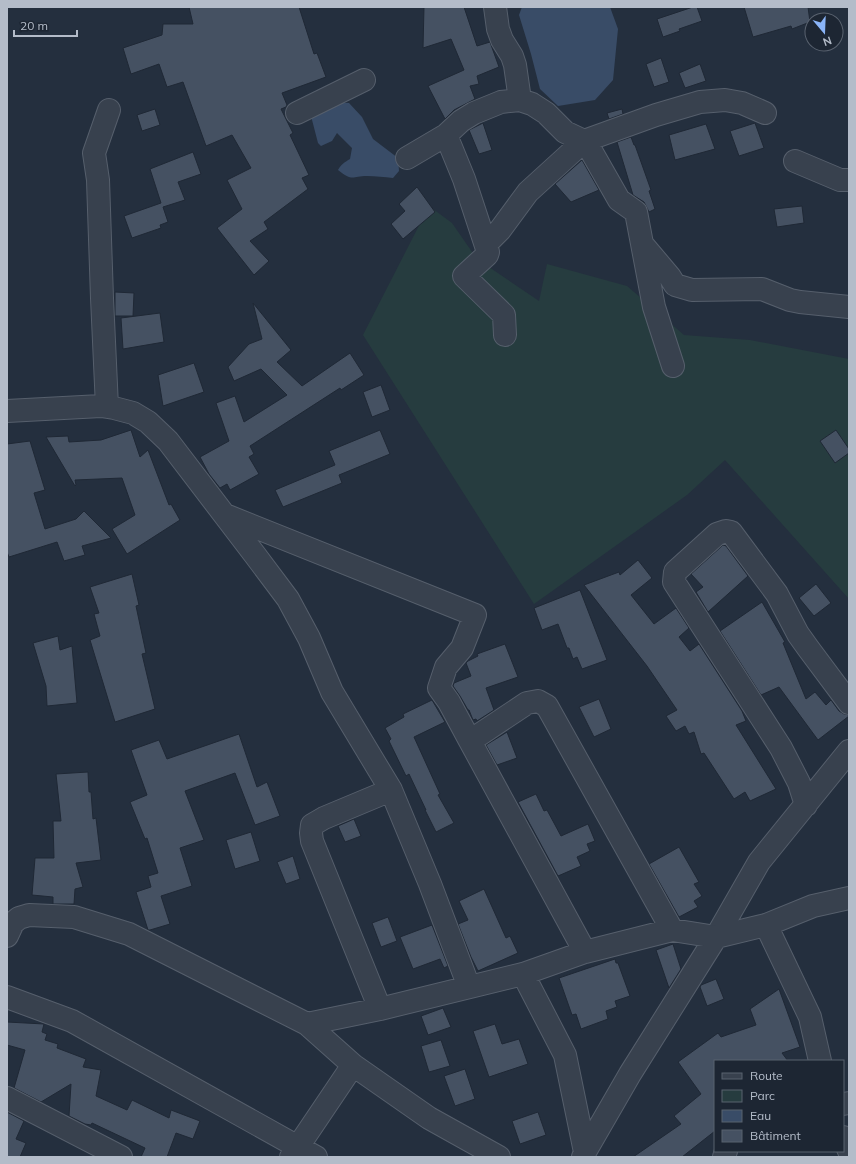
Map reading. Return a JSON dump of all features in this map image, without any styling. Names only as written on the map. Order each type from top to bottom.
[{"type":"street","points":[[495,7],[498,29],[502,40],[512,56],[515,66],[520,100]]},
{"type":"street","points":[[297,113],[364,80]]},
{"type":"street","points":[[407,158],[446,135],[474,113],[501,102],[520,100],[532,104],[546,113],[565,132],[584,141],[619,200],[636,212],[654,307],[673,366]]},
{"type":"street","points":[[486,244],[500,230],[528,192],[584,141],[656,115],[700,102],[725,100],[742,103],[765,113]]},
{"type":"street","points":[[107,407],[98,180],[94,153],[109,110]]},
{"type":"street","points":[[446,135],[464,179],[488,252],[464,276],[504,315],[506,335]]},
{"type":"street","points":[[795,161],[840,180],[849,180]]},
{"type":"street","points":[[642,243],[675,285],[682,288],[692,290],[762,289],[790,300],[849,307]]},
{"type":"street","points":[[7,411],[101,406],[114,408],[133,413],[153,427],[168,441],[288,599],[309,638],[332,692],[391,790],[430,884],[469,987]]},
{"type":"street","points":[[225,515],[475,615],[462,648],[446,667],[439,688],[449,702],[585,952]]},
{"type":"street","points":[[806,805],[798,783],[781,748],[674,582],[675,572],[718,534],[726,531],[731,532],[777,594],[798,634],[849,703]]},
{"type":"street","points":[[470,740],[527,704],[538,701],[547,706],[672,930]]},
{"type":"street","points":[[584,1155],[630,1074],[716,937],[759,862],[849,751]]},
{"type":"street","points":[[380,1009],[312,841],[311,833],[312,825],[324,818],[391,790]]},
{"type":"street","points":[[307,1024],[380,1009],[523,974],[585,952],[672,930],[716,937],[766,925],[813,906],[849,898]]},
{"type":"street","points":[[7,936],[13,923],[19,918],[29,915],[74,917],[129,934],[307,1024],[353,1065],[429,1118],[499,1157]]},
{"type":"street","points":[[766,925],[810,1017],[820,1060]]},
{"type":"street","points":[[523,974],[565,1055],[584,1155]]},
{"type":"street","points":[[7,997],[72,1021],[294,1151],[316,1157]]},
{"type":"street","points":[[294,1151],[353,1065]]},
{"type":"street","points":[[7,1098],[121,1157]]},
{"type":"street","points":[[844,1139],[849,1151]]},
{"type":"green space","points":[[429,206],[452,223],[477,259],[539,301],[547,264],[627,286],[684,335],[750,340],[849,359],[849,599],[725,460],[687,495],[534,604],[363,335]]},
{"type":"water","points":[[522,7],[610,7],[618,29],[613,80],[595,100],[558,106],[540,89],[519,15]]},
{"type":"water","points":[[330,102],[349,103],[362,117],[373,139],[398,158],[399,171],[393,178],[362,176],[352,178],[338,170],[350,159],[352,148],[337,133],[332,141],[321,146],[318,143],[311,116]]},
{"type":"building","points":[[189,7],[299,7],[314,54],[317,53],[326,77],[282,93],[287,105],[281,109],[293,133],[290,135],[309,175],[302,178],[308,189],[264,222],[268,229],[250,241],[269,261],[254,275],[217,228],[242,209],[227,180],[251,168],[232,135],[206,146],[183,82],[167,87],[159,64],[131,74],[123,48],[162,35],[163,24],[193,24]]},
{"type":"building","points":[[424,7],[464,7],[477,46],[490,42],[499,67],[477,76],[479,84],[470,86],[475,99],[454,110],[445,119],[428,86],[464,70],[451,39],[423,48]]},
{"type":"building","points":[[697,7],[702,21],[679,29],[680,31],[663,37],[657,19]]},
{"type":"building","points":[[744,7],[808,7],[809,12],[804,12],[804,24],[792,29],[791,26],[753,37]]},
{"type":"building","points":[[661,58],[669,82],[654,87],[646,64]]},
{"type":"building","points":[[700,64],[706,81],[685,88],[679,73]]},
{"type":"building","points":[[155,109],[160,125],[142,131],[137,115]]},
{"type":"building","points":[[622,109],[623,114],[609,119],[607,113]]},
{"type":"building","points":[[483,123],[492,150],[479,154],[469,130]]},
{"type":"building","points":[[755,123],[764,148],[739,156],[730,131]]},
{"type":"building","points":[[706,124],[715,149],[675,160],[669,135]]},
{"type":"building","points":[[631,137],[651,190],[649,191],[655,209],[649,212],[644,202],[633,195],[617,142]]},
{"type":"building","points":[[193,152],[201,174],[178,182],[185,200],[163,207],[168,222],[160,225],[161,228],[132,238],[124,216],[161,203],[150,169]]},
{"type":"building","points":[[582,160],[599,190],[571,202],[555,184]]},
{"type":"building","points":[[417,187],[435,212],[403,239],[391,224],[405,211],[399,204]]},
{"type":"building","points":[[802,206],[804,223],[777,227],[774,209]]},
{"type":"building","points":[[115,292],[134,293],[133,316],[115,316]]},
{"type":"building","points":[[253,303],[291,350],[277,362],[302,386],[350,353],[364,375],[341,390],[340,388],[250,446],[254,454],[249,457],[259,474],[230,490],[227,484],[220,488],[209,474],[200,457],[229,441],[216,403],[235,396],[244,422],[287,395],[261,369],[234,381],[228,367],[249,344],[262,339]]},
{"type":"building","points":[[160,313],[164,342],[123,349],[121,318]]},
{"type":"building","points":[[194,363],[204,392],[163,406],[158,375]]},
{"type":"building","points":[[381,385],[390,410],[372,417],[363,392]]},
{"type":"building","points":[[131,430],[140,457],[148,450],[169,505],[171,504],[180,520],[127,554],[112,529],[135,515],[122,478],[75,480],[75,486],[46,437],[68,436],[69,442],[101,440]]},
{"type":"building","points":[[380,430],[390,454],[339,475],[342,483],[283,507],[275,490],[335,465],[329,451]]},
{"type":"building","points":[[836,430],[849,449],[849,453],[835,463],[820,441]]},
{"type":"building","points":[[30,441],[45,490],[34,493],[45,529],[76,519],[84,511],[111,538],[82,546],[85,555],[64,561],[57,542],[9,557],[7,552],[7,444]]},
{"type":"building","points":[[723,545],[726,546],[748,576],[708,612],[696,592],[703,587],[691,574]]},
{"type":"building","points":[[638,560],[652,578],[631,595],[654,624],[676,608],[689,628],[679,637],[690,651],[699,644],[742,711],[746,721],[736,725],[776,789],[750,801],[745,792],[734,799],[704,753],[701,754],[694,732],[689,734],[685,726],[676,731],[666,716],[677,710],[647,666],[584,585],[619,572],[620,575]]},
{"type":"building","points":[[132,574],[139,605],[136,606],[146,653],[142,654],[155,709],[115,722],[90,640],[100,636],[94,614],[99,613],[90,587]]},
{"type":"building","points":[[816,584],[831,603],[814,616],[799,598]]},
{"type":"building","points":[[580,590],[607,660],[582,669],[577,657],[573,659],[569,648],[567,648],[558,624],[542,630],[534,608]]},
{"type":"building","points":[[762,602],[785,642],[783,643],[806,699],[815,692],[826,705],[831,700],[839,711],[849,715],[818,740],[779,687],[761,695],[720,631]]},
{"type":"building","points":[[58,636],[60,650],[72,646],[77,703],[47,706],[46,686],[33,643]]},
{"type":"building","points":[[505,644],[518,677],[486,688],[494,710],[477,721],[476,719],[473,720],[469,710],[453,686],[454,683],[471,676],[466,663],[478,656],[477,654]]},
{"type":"building","points":[[599,699],[611,729],[594,737],[579,707]]},
{"type":"building","points":[[432,700],[445,722],[414,737],[440,794],[438,795],[454,823],[436,832],[409,774],[406,776],[389,741],[391,739],[385,728],[404,717],[403,714]]},
{"type":"building","points":[[507,732],[517,758],[497,765],[486,745]]},
{"type":"building","points":[[239,734],[257,787],[267,782],[280,816],[255,825],[235,773],[185,791],[204,840],[180,848],[192,886],[161,896],[170,924],[148,930],[136,892],[151,887],[148,876],[158,873],[147,838],[145,839],[130,802],[147,795],[131,750],[159,740],[167,759]]},
{"type":"building","points":[[88,772],[89,792],[91,792],[93,819],[96,818],[101,860],[76,863],[83,887],[75,889],[74,904],[53,904],[53,897],[32,895],[35,858],[54,858],[53,821],[61,821],[56,774]]},
{"type":"building","points":[[536,794],[544,811],[547,810],[561,836],[588,824],[595,841],[587,844],[590,851],[577,857],[581,866],[558,876],[518,802]]},
{"type":"building","points":[[354,819],[361,836],[345,842],[338,826]]},
{"type":"building","points":[[251,832],[260,861],[235,869],[226,840]]},
{"type":"building","points":[[679,847],[699,882],[694,884],[702,896],[694,901],[698,907],[679,917],[649,864]]},
{"type":"building","points":[[293,856],[300,879],[286,884],[277,862]]},
{"type":"building","points":[[484,889],[506,938],[510,936],[518,953],[478,971],[458,924],[468,920],[459,901]]},
{"type":"building","points":[[388,917],[397,941],[381,947],[372,923]]},
{"type":"building","points":[[432,925],[448,966],[444,968],[440,959],[413,969],[400,937]]},
{"type":"building","points":[[673,944],[681,969],[669,988],[656,950]]},
{"type":"building","points":[[615,959],[616,963],[618,963],[630,996],[615,1001],[617,1007],[606,1011],[608,1019],[581,1029],[576,1014],[572,1015],[559,978]]},
{"type":"building","points":[[716,979],[724,999],[707,1006],[700,987],[701,985]]},
{"type":"building","points":[[779,989],[800,1047],[782,1053],[787,1060],[714,1060],[714,1132],[682,1157],[633,1157],[681,1124],[674,1116],[701,1094],[678,1062],[718,1033],[721,1037],[756,1025],[750,1009]]},
{"type":"building","points":[[443,1008],[451,1027],[428,1035],[421,1016]]},
{"type":"building","points":[[7,1022],[44,1024],[42,1032],[47,1034],[45,1040],[58,1044],[57,1048],[86,1059],[83,1067],[101,1070],[96,1096],[127,1110],[132,1100],[169,1118],[171,1110],[200,1121],[193,1139],[176,1133],[167,1157],[141,1157],[145,1148],[92,1123],[91,1125],[85,1124],[69,1116],[71,1084],[41,1102],[14,1088],[25,1050],[7,1045]]},
{"type":"building","points":[[495,1024],[502,1044],[519,1039],[528,1064],[489,1077],[473,1031]]},
{"type":"building","points":[[441,1040],[450,1066],[429,1072],[421,1046]]},
{"type":"building","points":[[465,1069],[475,1099],[455,1106],[444,1076]]},
{"type":"building","points":[[7,1112],[24,1121],[16,1139],[26,1143],[20,1157],[7,1157]]},
{"type":"building","points":[[538,1112],[546,1135],[520,1144],[512,1121]]}]
